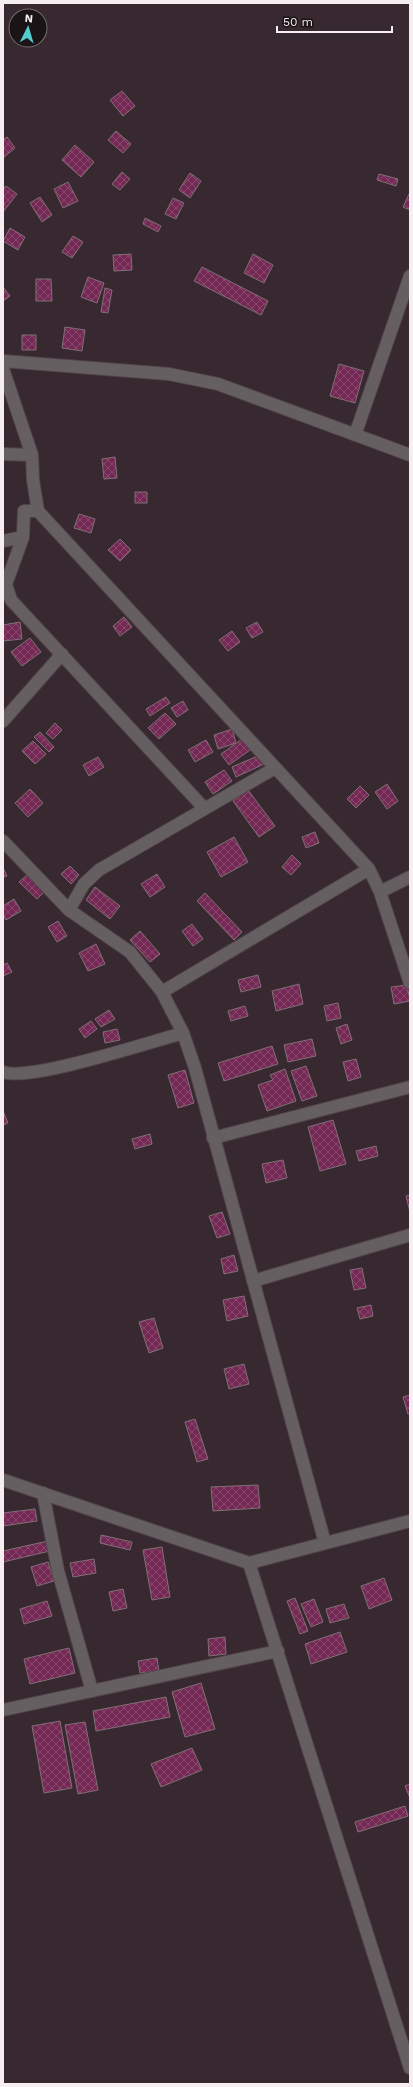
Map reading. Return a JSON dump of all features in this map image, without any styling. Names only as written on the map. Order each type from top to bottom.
[{"type":"street","points":[[355,435],[410,276]]},
{"type":"street","points":[[3,361],[169,374],[218,384],[410,455]]},
{"type":"street","points":[[3,369],[32,455],[33,480],[38,511],[369,869],[380,892],[410,983]]},
{"type":"street","points":[[3,454],[32,455]]},
{"type":"street","points":[[38,511],[24,511],[23,537],[6,584],[7,601],[62,654],[204,808]]},
{"type":"street","points":[[3,541],[23,537]]},
{"type":"street","points":[[3,721],[62,654]]},
{"type":"street","points":[[68,910],[84,884],[99,870],[275,768]]},
{"type":"street","points":[[4,843],[68,910],[130,952],[162,992],[183,1033],[195,1068],[325,1543]]},
{"type":"street","points":[[162,992],[369,869]]},
{"type":"street","points":[[380,892],[410,877]]},
{"type":"street","points":[[3,1072],[18,1074],[42,1072],[183,1033]]},
{"type":"street","points":[[213,1138],[410,1087]]},
{"type":"street","points":[[254,1281],[410,1235]]},
{"type":"street","points":[[3,1480],[249,1563],[410,1521]]},
{"type":"street","points":[[43,1493],[58,1571],[92,1691]]},
{"type":"street","points":[[249,1563],[410,2068]]},
{"type":"street","points":[[3,1710],[278,1651]]},
{"type":"building","points":[[122,91],[135,106],[123,116],[110,100]]},
{"type":"building","points":[[116,131],[131,144],[123,153],[108,140]]},
{"type":"building","points":[[7,137],[15,148],[3,158],[3,140]]},
{"type":"building","points":[[75,145],[94,162],[81,177],[62,160]]},
{"type":"building","points":[[122,172],[130,179],[120,190],[112,184]]},
{"type":"building","points":[[190,173],[201,181],[190,198],[179,190]]},
{"type":"building","points":[[379,174],[398,179],[396,186],[377,180]]},
{"type":"building","points":[[68,182],[78,201],[63,208],[54,189]]},
{"type":"building","points":[[6,186],[17,194],[3,212],[3,189]]},
{"type":"building","points":[[409,194],[410,195],[410,210],[403,207]]},
{"type":"building","points":[[40,197],[52,215],[42,222],[30,203]]},
{"type":"building","points":[[173,198],[184,203],[176,219],[165,214]]},
{"type":"building","points":[[145,218],[161,226],[158,232],[143,224]]},
{"type":"building","points":[[10,228],[25,237],[18,250],[3,241]]},
{"type":"building","points":[[73,236],[83,242],[72,258],[62,252]]},
{"type":"building","points":[[131,254],[132,270],[114,271],[113,255]]},
{"type":"building","points":[[253,254],[273,265],[264,283],[244,273]]},
{"type":"building","points":[[202,267],[268,301],[261,315],[194,281]]},
{"type":"building","points":[[88,277],[104,283],[97,303],[81,297]]},
{"type":"building","points":[[36,279],[51,279],[52,301],[36,301]]},
{"type":"building","points":[[3,287],[10,296],[3,301]]},
{"type":"building","points":[[105,288],[112,290],[108,313],[101,312]]},
{"type":"building","points":[[65,327],[85,330],[82,351],[62,348]]},
{"type":"building","points":[[22,335],[36,335],[36,350],[22,350]]},
{"type":"building","points":[[339,364],[364,371],[355,403],[330,396]]},
{"type":"building","points":[[115,457],[117,478],[104,479],[102,459]]},
{"type":"building","points":[[135,492],[147,492],[147,503],[135,503]]},
{"type":"building","points":[[79,514],[95,519],[91,533],[74,528]]},
{"type":"building","points":[[120,539],[131,550],[120,561],[108,550]]},
{"type":"building","points":[[124,617],[132,627],[120,636],[113,626]]},
{"type":"building","points":[[20,622],[22,639],[3,641],[3,625]]},
{"type":"building","points":[[257,622],[263,632],[252,638],[246,628]]},
{"type":"building","points":[[232,631],[240,642],[228,651],[219,640]]},
{"type":"building","points":[[30,638],[41,652],[22,666],[11,652]]},
{"type":"building","points":[[166,697],[170,703],[150,716],[146,709]]},
{"type":"building","points":[[183,701],[188,710],[177,717],[171,708]]},
{"type":"building","points":[[165,713],[176,724],[159,739],[148,728]]},
{"type":"building","points":[[55,723],[62,730],[53,739],[46,733]]},
{"type":"building","points":[[232,729],[236,743],[218,749],[214,735]]},
{"type":"building","points":[[40,732],[54,747],[49,752],[34,737]]},
{"type":"building","points":[[242,739],[250,750],[229,765],[221,754]]},
{"type":"building","points":[[206,740],[213,752],[195,762],[188,750]]},
{"type":"building","points":[[33,741],[46,754],[35,764],[22,751]]},
{"type":"building","points":[[260,755],[264,764],[236,777],[232,767]]},
{"type":"building","points":[[98,757],[104,767],[89,776],[83,765]]},
{"type":"building","points":[[224,770],[232,781],[213,794],[205,782]]},
{"type":"building","points":[[387,784],[398,801],[387,809],[375,792]]},
{"type":"building","points":[[360,786],[369,795],[356,808],[347,799]]},
{"type":"building","points":[[30,789],[43,803],[28,817],[15,803]]},
{"type":"building","points":[[248,790],[275,826],[259,837],[233,801]]},
{"type":"building","points":[[315,832],[319,843],[306,848],[302,837]]},
{"type":"building","points":[[234,837],[248,862],[221,877],[207,852]]},
{"type":"building","points":[[292,855],[301,864],[291,875],[282,867]]},
{"type":"building","points":[[70,866],[79,875],[71,884],[61,874]]},
{"type":"building","points":[[3,868],[7,876],[3,877]]},
{"type":"building","points":[[28,874],[45,891],[37,899],[19,882]]},
{"type":"building","points":[[157,874],[165,887],[150,897],[141,884]]},
{"type":"building","points":[[95,887],[120,906],[110,919],[86,900]]},
{"type":"building","points":[[205,893],[242,932],[234,940],[197,901]]},
{"type":"building","points":[[14,899],[21,911],[6,920],[3,916],[3,906]]},
{"type":"building","points":[[58,921],[67,936],[57,942],[48,927]]},
{"type":"building","points":[[192,924],[203,939],[193,946],[182,931]]},
{"type":"building","points":[[140,931],[160,954],[150,962],[130,940]]},
{"type":"building","points":[[96,944],[105,964],[88,971],[79,953]]},
{"type":"building","points":[[7,963],[12,972],[3,976],[3,965]]},
{"type":"building","points":[[258,975],[261,987],[241,992],[238,980]]},
{"type":"building","points":[[299,984],[303,1004],[276,1011],[272,991]]},
{"type":"building","points":[[407,985],[410,1001],[394,1004],[391,987]]},
{"type":"building","points":[[338,1003],[341,1018],[327,1021],[324,1006]]},
{"type":"building","points":[[245,1006],[248,1016],[231,1021],[228,1011]]},
{"type":"building","points":[[109,1010],[115,1019],[101,1027],[95,1019]]},
{"type":"building","points":[[91,1021],[97,1029],[85,1038],[79,1029]]},
{"type":"building","points":[[347,1024],[352,1040],[341,1044],[336,1028]]},
{"type":"building","points":[[117,1029],[120,1040],[105,1043],[103,1032]]},
{"type":"building","points":[[312,1039],[316,1056],[288,1062],[284,1045]]},
{"type":"building","points":[[272,1046],[278,1064],[224,1081],[218,1063]]},
{"type":"building","points":[[356,1059],[361,1077],[348,1081],[343,1062]]},
{"type":"building","points":[[306,1066],[317,1096],[302,1101],[291,1071]]},
{"type":"building","points":[[285,1069],[296,1101],[267,1111],[258,1085],[273,1080],[270,1075]]},
{"type":"building","points":[[185,1070],[194,1103],[178,1108],[168,1075]]},
{"type":"building","points":[[3,1111],[8,1123],[3,1125]]},
{"type":"building","points":[[333,1120],[346,1164],[320,1171],[308,1127]]},
{"type":"building","points":[[150,1134],[152,1144],[135,1149],[132,1139]]},
{"type":"building","points":[[376,1146],[378,1156],[359,1161],[356,1151]]},
{"type":"building","points":[[283,1160],[287,1178],[266,1183],[262,1164]]},
{"type":"building","points":[[410,1195],[410,1212],[406,1196]]},
{"type":"building","points":[[222,1212],[230,1234],[217,1238],[209,1216]]},
{"type":"building","points":[[234,1255],[238,1271],[224,1274],[221,1259]]},
{"type":"building","points":[[362,1268],[366,1288],[354,1290],[350,1270]]},
{"type":"building","points":[[244,1296],[248,1316],[227,1321],[223,1300]]},
{"type":"building","points":[[371,1305],[373,1316],[360,1319],[357,1308]]},
{"type":"building","points":[[154,1318],[163,1348],[149,1353],[139,1322]]},
{"type":"building","points":[[244,1364],[249,1384],[229,1389],[224,1369]]},
{"type":"building","points":[[410,1395],[410,1413],[408,1414],[403,1397]]},
{"type":"building","points":[[195,1419],[208,1459],[197,1462],[185,1422]]},
{"type":"building","points":[[258,1485],[260,1508],[213,1511],[211,1487]]},
{"type":"building","points":[[35,1509],[37,1521],[3,1526],[3,1513]]},
{"type":"building","points":[[101,1535],[132,1542],[130,1550],[100,1543]]},
{"type":"building","points":[[48,1541],[50,1551],[3,1562],[3,1551]]},
{"type":"building","points":[[162,1547],[170,1597],[152,1600],[143,1550]]},
{"type":"building","points":[[94,1559],[96,1573],[73,1577],[70,1563]]},
{"type":"building","points":[[48,1562],[54,1581],[37,1586],[31,1567]]},
{"type":"building","points":[[384,1578],[392,1600],[369,1609],[361,1586]]},
{"type":"building","points":[[123,1589],[127,1608],[113,1611],[109,1592]]},
{"type":"building","points":[[295,1598],[308,1631],[300,1634],[287,1601]]},
{"type":"building","points":[[314,1599],[323,1622],[311,1627],[301,1604]]},
{"type":"building","points":[[47,1601],[52,1616],[24,1624],[20,1609]]},
{"type":"building","points":[[344,1604],[349,1618],[330,1623],[326,1609]]},
{"type":"building","points":[[340,1632],[347,1652],[311,1664],[305,1644]]},
{"type":"building","points":[[225,1637],[226,1654],[209,1656],[208,1639]]},
{"type":"building","points":[[69,1648],[75,1673],[30,1684],[24,1659]]},
{"type":"building","points":[[157,1658],[159,1671],[140,1673],[138,1661]]},
{"type":"building","points":[[201,1683],[215,1729],[185,1737],[172,1692]]},
{"type":"building","points":[[166,1697],[170,1717],[96,1731],[93,1711]]},
{"type":"building","points":[[60,1721],[72,1788],[44,1793],[32,1726]]},
{"type":"building","points":[[85,1722],[98,1790],[78,1794],[65,1725]]},
{"type":"building","points":[[192,1748],[202,1770],[161,1787],[151,1764]]},
{"type":"building","points":[[410,1784],[410,1798],[405,1786]]},
{"type":"building","points":[[405,1806],[408,1816],[358,1832],[355,1822]]}]
